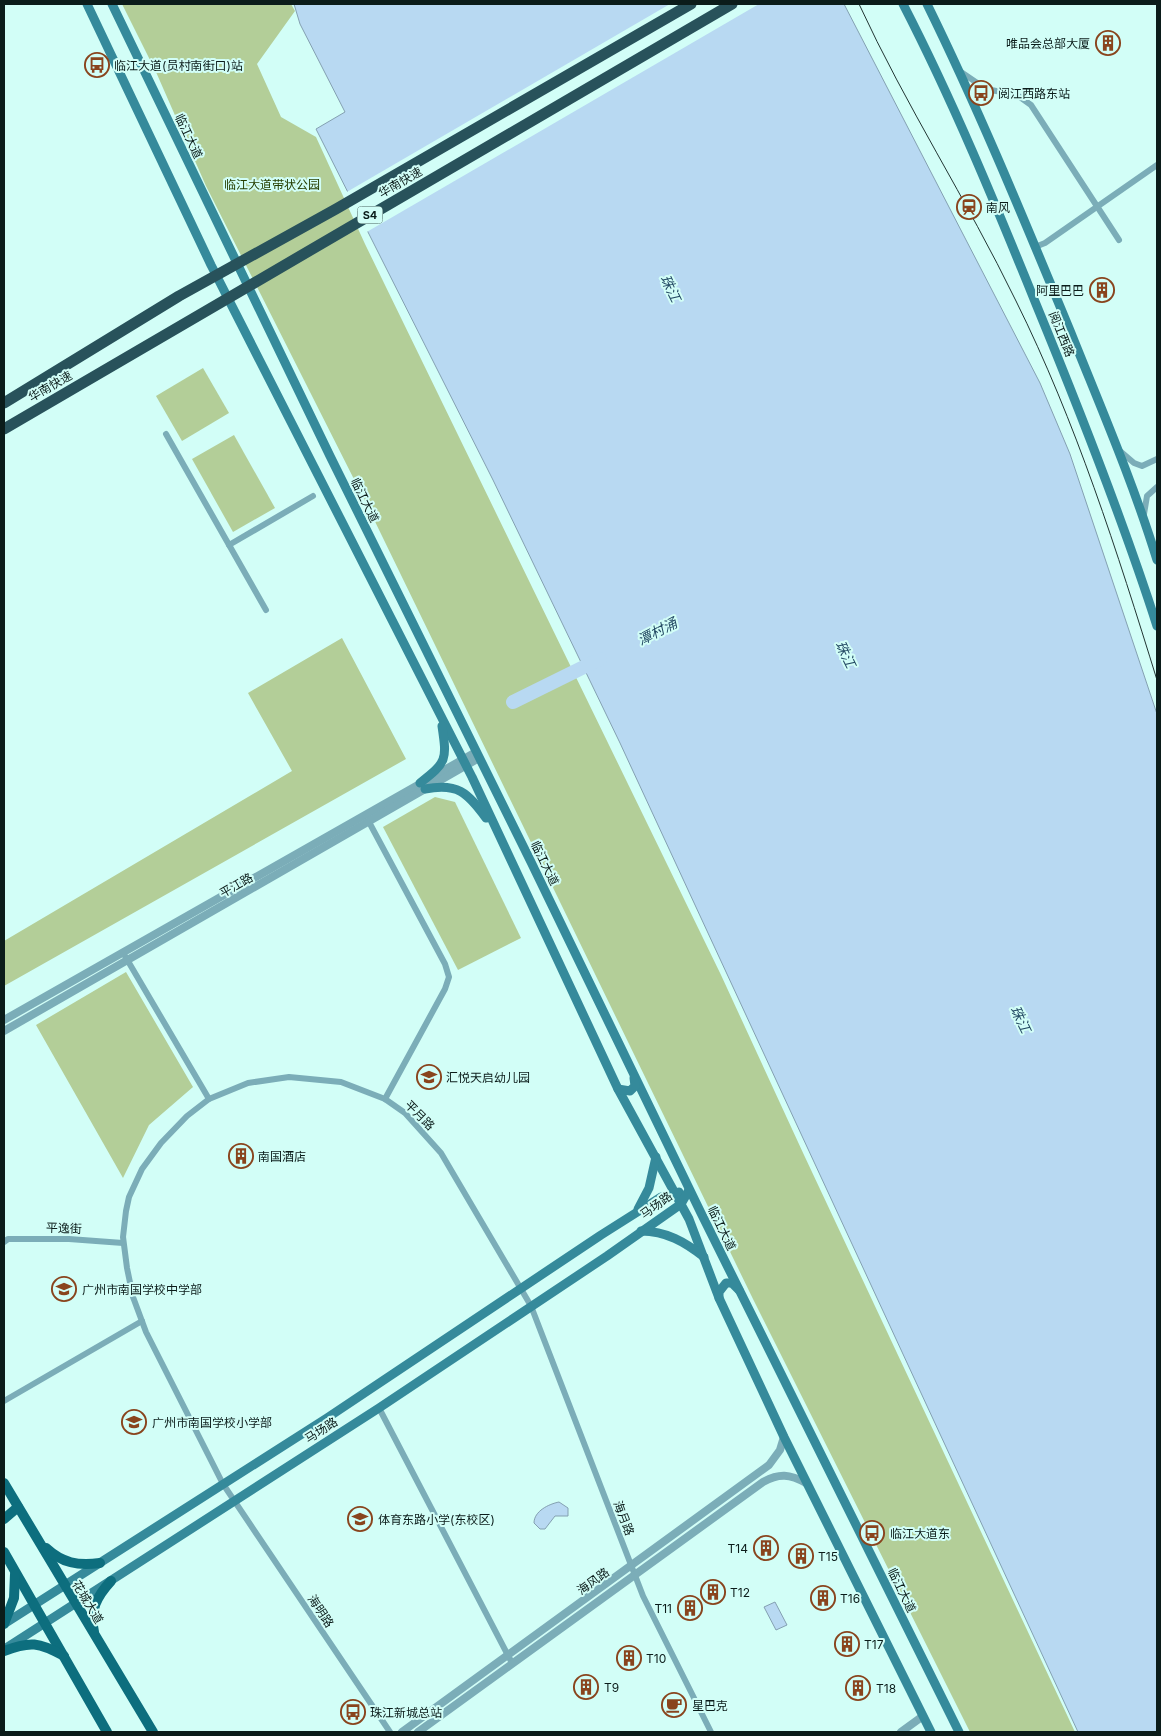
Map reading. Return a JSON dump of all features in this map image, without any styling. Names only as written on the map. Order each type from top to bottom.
[{"type":"highway","name":"华南快速","points":[[4,403],[193,288],[336,209],[691,4]]},
{"type":"highway","name":"华南快速","points":[[4,429],[732,4]]},
{"type":"main road","name":"临江大道","points":[[87,4],[211,265],[464,762],[618,1089],[681,1204],[706,1259],[719,1298],[784,1437],[931,1732]]},
{"type":"main road","name":"临江大道","points":[[112,4],[223,237],[531,862],[634,1077],[959,1732]]},
{"type":"main road","name":"阅江西路","points":[[903,4],[961,125],[1013,246],[1107,479],[1157,626]]},
{"type":"main road","name":"阅江西路","points":[[927,4],[960,72],[1035,247],[1144,516],[1157,560]]},
{"type":"main road","points":[[422,786],[439,768],[444,759],[441,718]]},
{"type":"main road","points":[[422,786],[448,787],[458,789],[468,795],[497,833]]},
{"type":"main road","points":[[515,870],[518,860],[523,858],[531,862]]},
{"type":"main road","points":[[618,1089],[630,1091],[635,1086],[634,1077]]},
{"type":"main road","points":[[656,1157],[645,1199],[633,1215],[644,1219],[641,1231],[666,1234],[691,1246],[706,1259]]},
{"type":"main road","name":"马场路","points":[[4,1624],[223,1484],[633,1215],[674,1192],[690,1190]]},
{"type":"main road","name":"马场路","points":[[4,1650],[379,1408],[681,1204],[690,1190]]},
{"type":"main road","points":[[719,1298],[720,1292],[726,1283],[732,1283],[739,1290]]},
{"type":"main road","name":"花城大道","points":[[4,1483],[96,1640],[153,1732]]},
{"type":"main road","points":[[4,1520],[18,1507]]},
{"type":"main road","points":[[39,1542],[64,1561],[74,1564],[100,1563]]},
{"type":"main road","points":[[4,1552],[106,1732]]},
{"type":"main road","points":[[4,1624],[14,1598],[14,1570]]},
{"type":"main road","points":[[96,1640],[92,1622],[93,1609],[100,1593],[111,1581]]},
{"type":"main road","points":[[4,1650],[25,1643],[35,1643],[64,1656]]},
{"type":"street","points":[[960,72],[986,89],[1017,95],[1032,104],[1119,240]]},
{"type":"street","points":[[1035,247],[1098,207],[1157,165]]},
{"type":"street","points":[[166,434],[266,610]]},
{"type":"street","points":[[1117,448],[1125,456],[1142,466],[1157,459]]},
{"type":"street","points":[[1144,516],[1147,496],[1157,487]]},
{"type":"street","points":[[229,545],[313,496]]},
{"type":"street","name":"平江路","points":[[4,1020],[122,952],[477,755]]},
{"type":"street","name":"平江路","points":[[4,1031],[369,822],[422,786]]},
{"type":"street","points":[[369,822],[445,964],[449,977],[445,989],[385,1099]]},
{"type":"street","points":[[122,952],[209,1099]]},
{"type":"street","name":"平月路","points":[[223,1484],[142,1321],[133,1297],[124,1243],[129,1197],[142,1169],[174,1129],[209,1099],[248,1083],[289,1077],[341,1082],[385,1099],[406,1113],[440,1153],[531,1306]]},
{"type":"street","name":"平逸街","points":[[4,1242],[8,1239],[69,1239],[124,1243]]},
{"type":"street","name":"海月路","points":[[531,1306],[631,1567],[711,1732]]},
{"type":"street","points":[[4,1401],[142,1321]]},
{"type":"street","points":[[379,1408],[512,1663]]},
{"type":"street","name":"海风路","points":[[402,1732],[769,1465],[780,1450],[784,1437]]},
{"type":"street","name":"海风路","points":[[418,1732],[772,1477],[789,1476],[806,1483]]},
{"type":"street","name":"海明路","points":[[223,1484],[390,1732]]},
{"type":"street","points":[[901,1732],[923,1716]]},
{"type":"green space","name":"临江大道带状公园","points":[[122,4],[291,4],[295,11],[257,64],[281,117],[316,137],[365,244],[721,975],[1075,1732],[970,1732],[753,1299],[365,501],[206,186],[156,72]]},
{"type":"green space","points":[[203,368],[229,413],[182,441],[156,396]]},
{"type":"green space","points":[[234,435],[275,508],[233,532],[192,459]]},
{"type":"green space","points":[[342,638],[406,759],[4,986],[4,941],[292,771],[248,693]]},
{"type":"green space","points":[[435,797],[455,802],[521,938],[458,970],[383,827]]},
{"type":"green space","points":[[126,972],[193,1087],[149,1125],[123,1178],[36,1025]]},
{"type":"water","name":"珠江","points":[[294,4],[844,4],[1040,383],[1070,454],[1157,714],[1157,1732],[1078,1732],[620,743],[493,480],[316,129],[345,112],[300,24]]},
{"type":"water","points":[[559,1502],[568,1508],[568,1516],[555,1516],[545,1529],[540,1529],[534,1523],[536,1515],[547,1506]]},
{"type":"water","points":[[775,1602],[787,1625],[776,1630],[764,1607]]},
{"type":"pier","points":[[670,4],[759,4],[365,233],[345,193]]},
{"type":"waterway","name":"潭村涌","points":[[513,702],[600,659]]},
{"type":"tram line","points":[[859,4],[896,79],[997,263],[1038,347],[1058,393],[1111,535],[1157,680]]},
{"type":"place","name":"唯品会总部大厦","points":[[1108,43]]},
{"type":"place","name":"临江大道(员村南街口)站","points":[[97,65]]},
{"type":"place","name":"阅江西路东站","points":[[981,93]]},
{"type":"place","name":"南风","points":[[969,207]]},
{"type":"place","name":"阿里巴巴","points":[[1102,290]]},
{"type":"place","name":"汇悦天启幼儿园","points":[[429,1077]]},
{"type":"place","name":"南国酒店","points":[[241,1156]]},
{"type":"place","name":"广州市南国学校中学部","points":[[64,1289]]},
{"type":"place","name":"广州市南国学校小学部","points":[[134,1422]]},
{"type":"place","name":"体育东路小学(东校区)","points":[[360,1519]]},
{"type":"place","name":"临江大道东","points":[[872,1533]]},
{"type":"place","name":"T14","points":[[766,1548]]},
{"type":"place","name":"T15","points":[[801,1556]]},
{"type":"place","name":"T12","points":[[713,1592]]},
{"type":"place","name":"T16","points":[[823,1598]]},
{"type":"place","name":"T11","points":[[690,1608]]},
{"type":"place","name":"T17","points":[[847,1644]]},
{"type":"place","name":"T10","points":[[629,1658]]},
{"type":"place","name":"T9","points":[[586,1687]]},
{"type":"place","name":"T18","points":[[858,1688]]},
{"type":"place","name":"星巴克","points":[[674,1705]]},
{"type":"place","name":"珠江新城总站","points":[[353,1712]]}]
